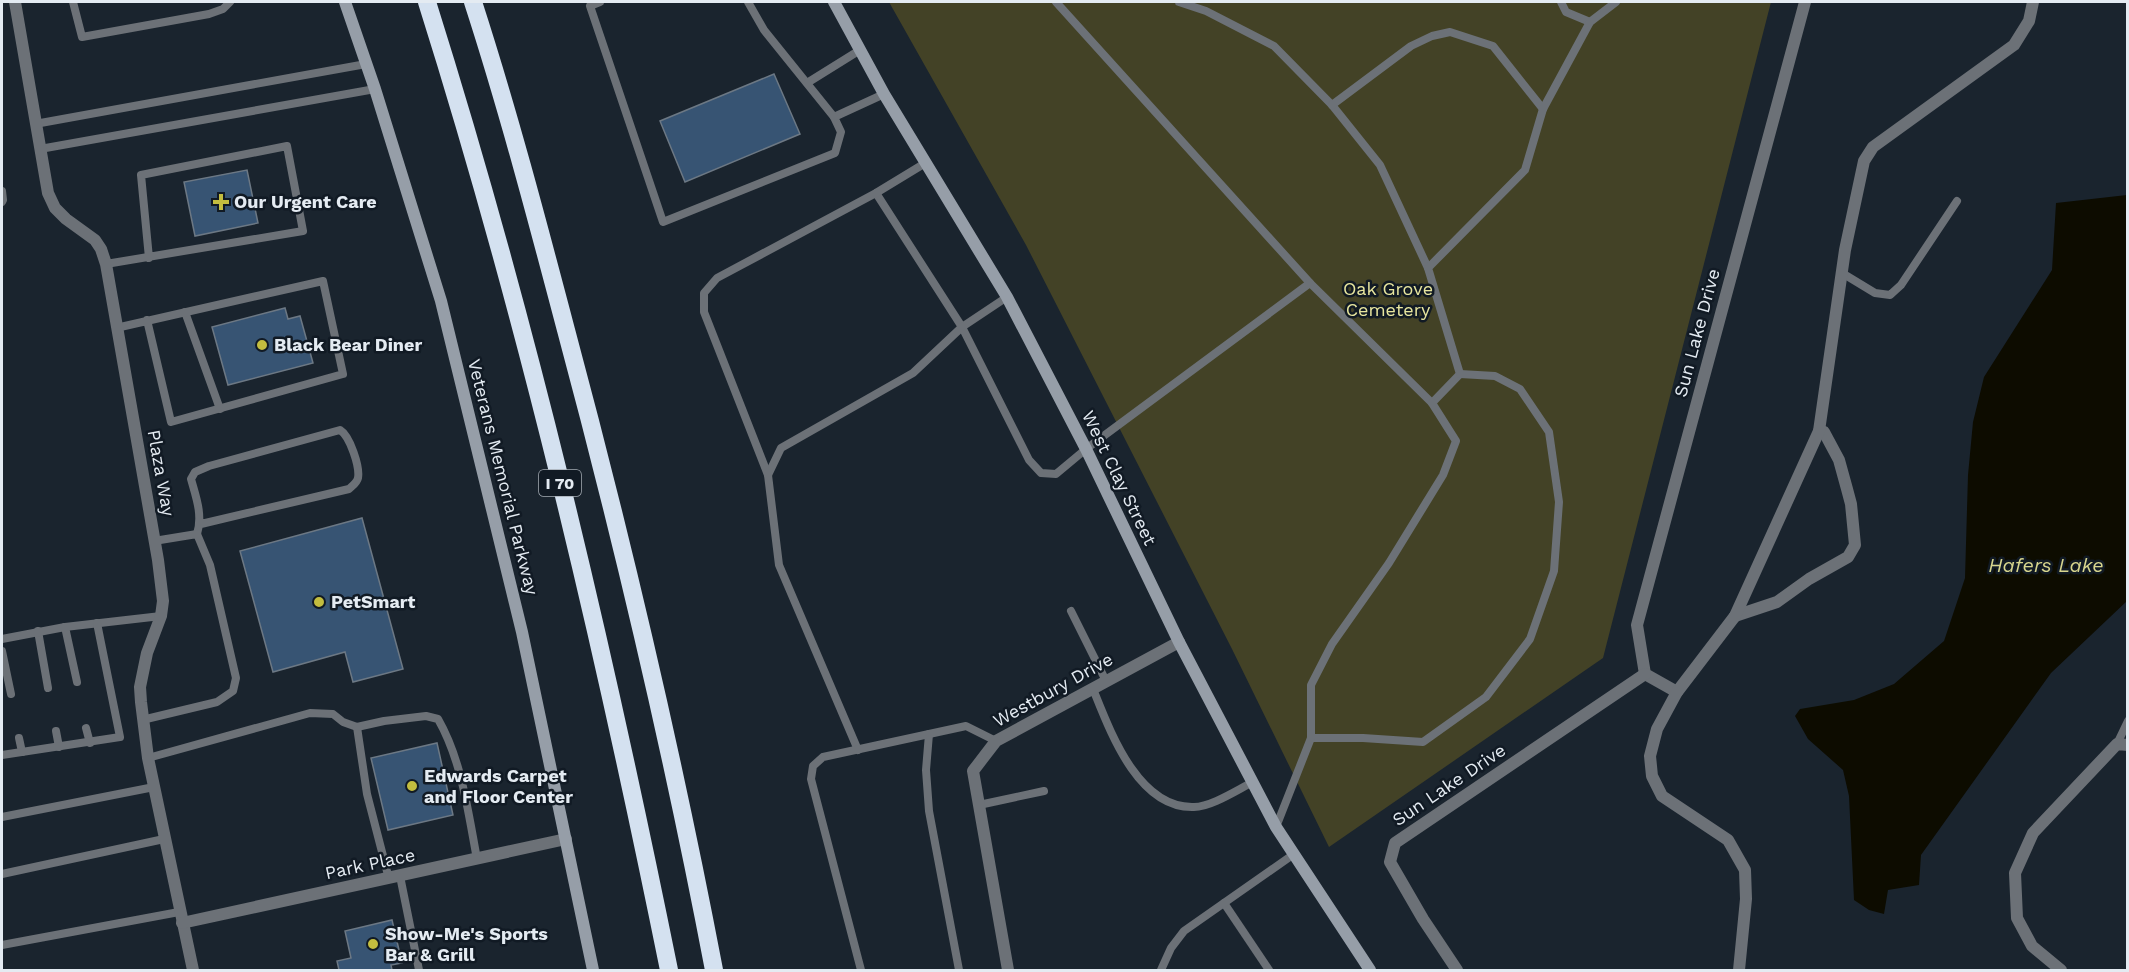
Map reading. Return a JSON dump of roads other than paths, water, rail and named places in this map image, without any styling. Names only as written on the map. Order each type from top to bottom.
[{"type":"highway","name":"I 70","points":[[427,2],[500,254],[564,496],[621,738],[669,970]]},
{"type":"highway","name":"I 70","points":[[473,2],[544,246],[606,483],[664,724],[714,970]]},
{"type":"main road","name":"Veterans Memorial Parkway","points":[[345,2],[375,89],[441,301],[522,632],[593,970]]},
{"type":"main road","name":"West Clay Street","points":[[834,2],[884,94],[1007,297],[1086,449],[1179,642],[1276,827],[1368,970]]},
{"type":"street","name":"Plaza Way","points":[[15,2],[48,193],[55,208],[95,240],[106,264],[163,601],[161,616],[147,652],[140,687],[142,720],[164,839],[193,970]]},
{"type":"street","name":"Sun Lake Drive","points":[[1457,970],[1423,919],[1390,862],[1395,843],[1645,674],[1637,625],[1805,2]]},
{"type":"street","points":[[1739,970],[1746,898],[1744,870],[1728,840],[1662,796],[1652,776],[1650,756],[1657,729],[1677,692],[1735,616],[1819,431],[1845,250],[1864,161],[1873,147],[2014,45],[2029,21],[2034,2]]},
{"type":"street","points":[[1735,616],[1777,602],[1809,579],[1848,557],[1855,544],[1851,504],[1839,460],[1824,432],[1819,431]]},
{"type":"street","name":"Westbury Drive","points":[[1008,970],[973,771],[996,741],[1179,642]]},
{"type":"street","points":[[1645,674],[1677,692]]},
{"type":"street","points":[[2061,970],[2032,946],[2017,918],[2015,873],[2033,833],[2122,745]]},
{"type":"street","name":"Park Place","points":[[181,918],[395,877],[566,839]]},
{"type":"lane","points":[[73,2],[82,37],[209,14],[223,9],[230,2]]},
{"type":"lane","points":[[600,2],[590,6],[663,222],[835,153],[841,132],[834,117],[765,30],[748,2]]},
{"type":"lane","points":[[1056,2],[1310,283],[1432,403],[1456,441],[1443,475],[1389,563],[1332,644],[1311,685],[1311,738],[1276,827]]},
{"type":"lane","points":[[1179,2],[1206,11],[1274,46],[1332,105],[1380,165],[1428,268],[1460,374]]},
{"type":"lane","points":[[1561,2],[1566,12],[1590,22]]},
{"type":"lane","points":[[1428,268],[1525,170],[1543,109],[1590,22],[1616,2]]},
{"type":"lane","points":[[1332,105],[1412,46],[1432,36],[1450,32],[1493,46],[1543,109]]},
{"type":"lane","points":[[807,83],[860,50]]},
{"type":"lane","points":[[35,124],[366,64]]},
{"type":"lane","points":[[40,149],[375,89]]},
{"type":"lane","points":[[834,117],[884,94]]},
{"type":"lane","points":[[106,264],[149,258],[303,231],[287,146],[141,175],[149,258]]},
{"type":"lane","points":[[858,750],[779,565],[768,475],[704,312],[704,293],[717,278],[876,194],[927,162]]},
{"type":"lane","points":[[2,191],[2,202]]},
{"type":"lane","points":[[876,194],[962,327],[1029,460],[1041,473],[1056,474],[1086,449],[1310,283]]},
{"type":"lane","points":[[1842,273],[1875,292],[1890,295],[1901,285],[1957,201]]},
{"type":"lane","points":[[116,328],[147,320],[323,281],[343,374],[171,422],[147,320]]},
{"type":"lane","points":[[768,475],[781,448],[913,373],[962,327],[1007,297]]},
{"type":"lane","points":[[185,312],[220,409]]},
{"type":"lane","points":[[1311,738],[1363,738],[1423,742],[1486,697],[1530,639],[1554,571],[1559,502],[1549,432],[1520,389],[1495,376],[1460,374],[1432,403]]},
{"type":"lane","points":[[142,720],[217,702],[232,692],[236,678],[210,564],[197,534],[201,524],[191,479],[195,472],[209,466],[340,430],[350,439],[358,477],[355,484],[348,489],[201,524]]},
{"type":"lane","points":[[154,541],[197,534]]},
{"type":"lane","points":[[1071,611],[1106,681]]},
{"type":"lane","points":[[2,639],[65,627],[161,616]]},
{"type":"lane","points":[[2,755],[120,737],[97,623]]},
{"type":"lane","points":[[65,627],[77,682]]},
{"type":"lane","points":[[38,631],[48,688]]},
{"type":"lane","points":[[2,651],[11,694]]},
{"type":"lane","points":[[1093,689],[1120,750],[1137,777],[1153,792],[1176,806],[1196,808],[1252,782]]},
{"type":"lane","points":[[148,759],[310,713],[333,714],[343,722],[357,727],[384,720],[426,717],[438,719],[446,734],[463,786],[477,860]]},
{"type":"lane","points":[[2122,745],[2127,721]]},
{"type":"lane","points":[[861,970],[811,779],[813,766],[823,758],[966,726],[996,741]]},
{"type":"lane","points":[[357,727],[367,794],[395,877],[418,970]]},
{"type":"lane","points":[[86,728],[90,742]]},
{"type":"lane","points":[[56,731],[59,747]]},
{"type":"lane","points":[[929,734],[926,770],[929,811],[959,970]]},
{"type":"lane","points":[[19,738],[22,752]]},
{"type":"lane","points":[[2,817],[154,787]]},
{"type":"lane","points":[[979,805],[1044,791]]},
{"type":"lane","points":[[2,874],[164,839]]},
{"type":"lane","points":[[1161,970],[1171,948],[1184,931],[1294,854]]},
{"type":"lane","points":[[1224,903],[1269,970]]},
{"type":"lane","points":[[2,945],[181,918]]},
{"type":"water","name":"Hafers Lake","points":[[2127,195],[2127,601],[2051,673],[1921,855],[1919,885],[1888,890],[1884,914],[1869,910],[1854,900],[1849,796],[1843,770],[1808,739],[1795,716],[1800,709],[1854,700],[1894,684],[1944,641],[1965,578],[1968,475],[1973,422],[1984,377],[2052,270],[2056,203]]},
{"type":"place","name":"Our Urgent Care","points":[[221,202]]},
{"type":"place","name":"Black Bear Diner","points":[[262,345]]},
{"type":"place","name":"PetSmart","points":[[319,602]]},
{"type":"place","name":"Edwards Carpet and Floor Center","points":[[412,786]]},
{"type":"place","name":"Show-Me's Sports Bar & Grill","points":[[373,944]]},
{"type":"park label","name":"Oak Grove Cemetery","points":[[1388,299]]}]
